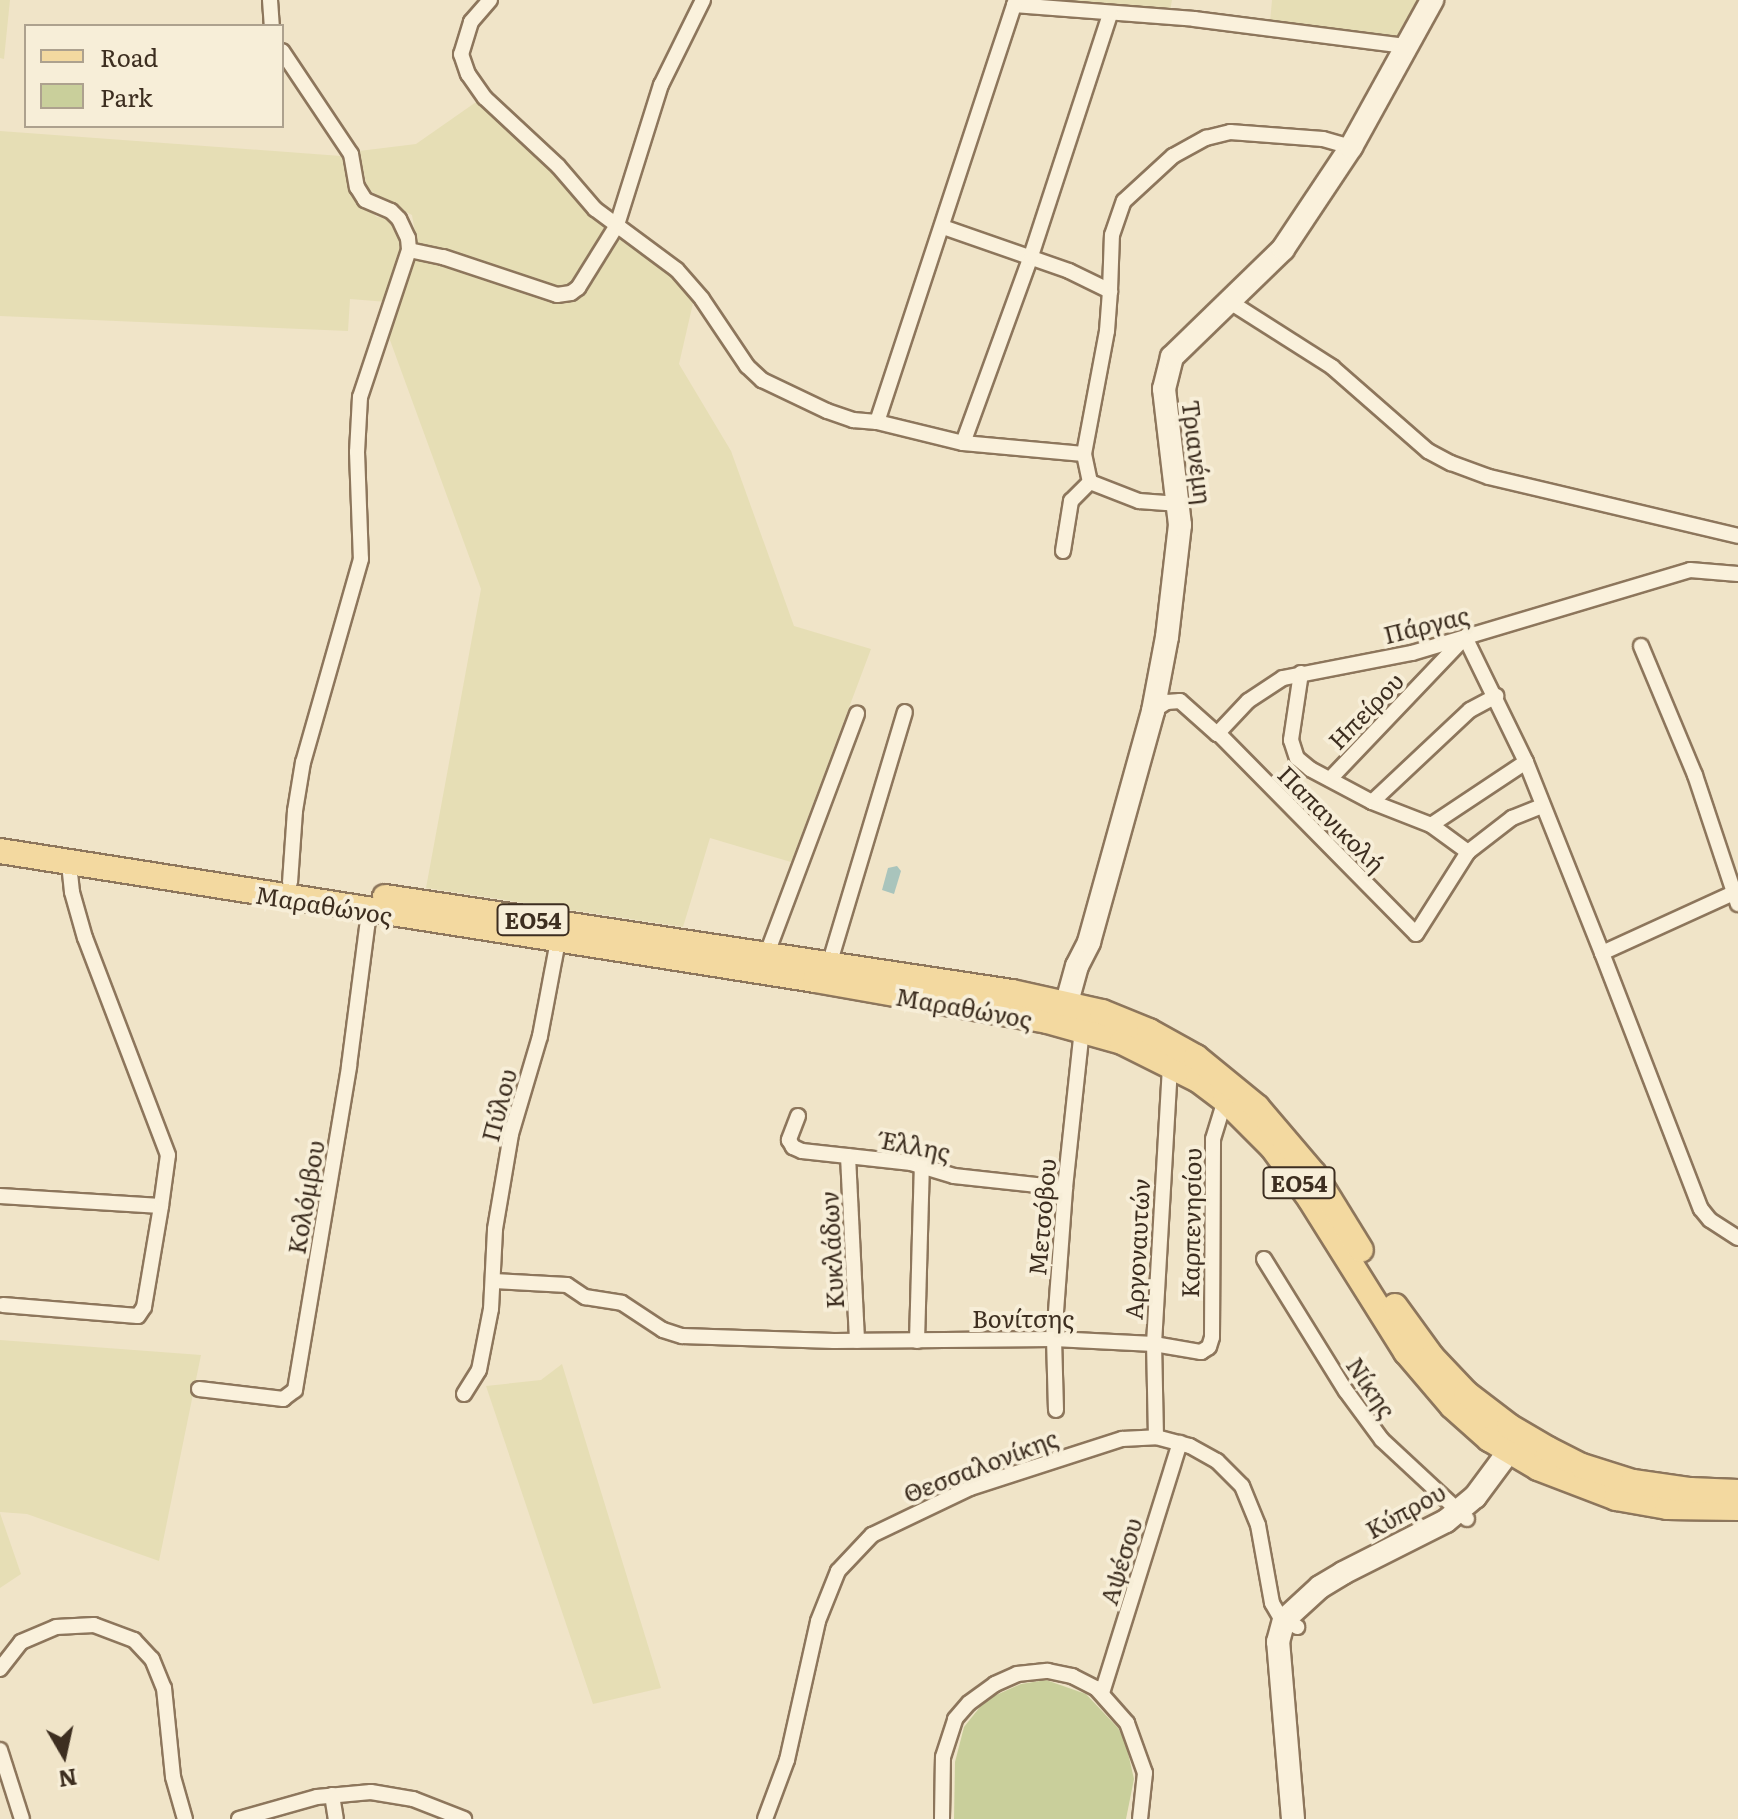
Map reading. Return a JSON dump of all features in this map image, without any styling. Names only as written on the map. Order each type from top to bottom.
[{"type":"main road","name":"Μαραθώνος","points":[[0,836],[829,965],[1072,1018],[1170,1064],[1225,1100],[1292,1172],[1392,1332],[1429,1382],[1469,1423],[1519,1449],[1569,1482],[1629,1501],[1682,1508],[1738,1508]]},
{"type":"main road","name":"Μαραθώνος","points":[[0,851],[815,980],[1072,1018],[1127,1021],[1167,1040],[1211,1068],[1257,1107],[1314,1174],[1432,1357],[1519,1449],[1633,1482],[1690,1490],[1738,1492]]},
{"type":"street","points":[[270,0],[272,24]]},
{"type":"street","points":[[490,0],[471,22],[461,54],[468,74],[485,98],[558,166],[595,209],[677,270],[762,380],[827,411],[963,443],[1084,454]]},
{"type":"street","points":[[409,250],[431,253],[547,292],[565,294],[578,288],[617,225],[661,85],[703,0]]},
{"type":"street","name":"Τριανέμη","points":[[1072,1018],[1088,970],[1089,942],[1153,711],[1167,637],[1180,525],[1164,389],[1172,357],[1227,300],[1283,249],[1351,147],[1432,0]]},
{"type":"street","points":[[877,422],[1015,3],[1110,14],[1194,19],[1405,46]]},
{"type":"street","points":[[963,443],[1031,256],[1110,14]]},
{"type":"street","points":[[284,54],[351,154],[357,187],[365,200],[391,211],[399,219],[408,238],[409,250],[360,397],[357,452],[361,559],[303,762],[295,811],[290,882]]},
{"type":"street","points":[[1179,504],[1139,501],[1107,492],[1090,482],[1084,454],[1107,331],[1112,235],[1124,201],[1173,156],[1206,138],[1230,132],[1323,139],[1351,147]]},
{"type":"street","points":[[943,227],[1031,256],[1110,291]]},
{"type":"street","points":[[1227,300],[1332,367],[1428,451],[1451,463],[1489,477],[1738,536]]},
{"type":"street","points":[[1063,551],[1071,501],[1090,482]]},
{"type":"street","name":"Πάργας","points":[[1218,733],[1262,690],[1301,673],[1412,653],[1690,570],[1738,574]]},
{"type":"street","points":[[1465,637],[1526,762],[1699,1205],[1710,1220],[1738,1238]]},
{"type":"street","name":"Ηπείρου","points":[[1330,779],[1465,637]]},
{"type":"street","points":[[1602,953],[1737,896],[1695,775],[1641,646]]},
{"type":"street","points":[[1301,673],[1292,747],[1301,763],[1372,802],[1431,825],[1468,852],[1512,818],[1541,806]]},
{"type":"street","points":[[1372,802],[1470,710],[1496,696]]},
{"type":"street","points":[[1153,711],[1167,702],[1180,701],[1218,733]]},
{"type":"street","points":[[829,965],[905,712]]},
{"type":"street","points":[[766,956],[857,714]]},
{"type":"street","name":"Παπανικολή","points":[[1218,733],[1416,934],[1468,852]]},
{"type":"street","points":[[1431,825],[1526,762]]},
{"type":"street","points":[[3,1305],[138,1316],[144,1307],[161,1206],[168,1155],[85,938],[72,892],[69,863]]},
{"type":"street","name":"Κολόμβου","points":[[199,1389],[283,1399],[295,1390],[349,1066],[369,911]]},
{"type":"street","name":"Πύλου","points":[[464,1394],[479,1370],[494,1281],[495,1229],[511,1134],[540,1036],[558,941]]},
{"type":"street","name":"Μετσόβου","points":[[1056,1410],[1054,1339],[1065,1188],[1072,1018]]},
{"type":"street","name":"Αργοναυτών","points":[[1156,1437],[1154,1344],[1170,1064]]},
{"type":"street","name":"Καρπενησίου","points":[[1209,1347],[1212,1337],[1213,1139],[1225,1100]]},
{"type":"street","name":"Έλλης","points":[[798,1116],[789,1136],[793,1147],[922,1166],[954,1176],[1065,1188]]},
{"type":"street","name":"Κυκλάδων","points":[[848,1156],[857,1341]]},
{"type":"street","points":[[917,1341],[922,1166]]},
{"type":"street","points":[[0,1196],[161,1206]]},
{"type":"street","name":"Νίκης","points":[[1264,1259],[1365,1419],[1395,1455],[1462,1516]]},
{"type":"street","name":"Βονίτσης","points":[[494,1281],[567,1285],[585,1297],[626,1305],[671,1334],[834,1341],[1054,1339],[1154,1344],[1188,1352],[1201,1352],[1209,1347]]},
{"type":"street","name":"Θεσσαλονίκης","points":[[765,1819],[787,1760],[829,1588],[838,1571],[863,1542],[913,1512],[970,1488],[1100,1445],[1156,1437],[1180,1443],[1217,1461],[1242,1486],[1258,1525],[1272,1603],[1290,1624]]},
{"type":"street","name":"Αψέσου","points":[[1102,1693],[1180,1443]]},
{"type":"street","name":"Κύπρου","points":[[1290,1624],[1343,1588],[1427,1547],[1462,1516],[1475,1497],[1519,1449]]},
{"type":"street","points":[[1290,1624],[1278,1652],[1293,1819]]},
{"type":"street","points":[[1290,1624],[1307,1819]]},
{"type":"street","points":[[0,1669],[21,1642],[56,1627],[94,1625],[121,1632],[134,1640],[152,1659],[164,1688],[173,1777],[185,1819]]},
{"type":"street","points":[[942,1819],[947,1738],[955,1719],[976,1696],[1006,1678],[1039,1671],[1072,1676],[1102,1693],[1127,1723],[1141,1754],[1146,1782],[1140,1819]]},
{"type":"street","points":[[0,1750],[22,1819]]},
{"type":"street","points":[[239,1819],[271,1808],[332,1795],[394,1794],[437,1806],[464,1819]]},
{"type":"street","points":[[332,1795],[336,1819]]},
{"type":"shaded area","points":[[0,0],[10,0],[4,59],[0,58]]},
{"type":"shaded area","points":[[1046,0],[1172,0],[1170,11]]},
{"type":"shaded area","points":[[1272,0],[1426,0],[1402,41],[1270,22]]},
{"type":"shaded area","points":[[479,100],[619,235],[671,275],[694,299],[679,364],[731,451],[794,626],[871,649],[791,862],[710,838],[683,927],[426,888],[481,589],[387,332],[417,244],[412,215],[380,199],[367,187],[359,151],[416,144]]},
{"type":"shaded area","points":[[0,131],[341,156],[364,206],[377,217],[393,218],[402,232],[404,249],[387,302],[350,299],[348,331],[0,316]]},
{"type":"shaded area","points":[[0,1340],[201,1355],[159,1561],[27,1514],[0,1512]]},
{"type":"shaded area","points":[[562,1364],[661,1688],[593,1704],[486,1386],[541,1380]]},
{"type":"shaded area","points":[[0,1513],[21,1574],[0,1588]]},
{"type":"green space","points":[[1046,1680],[1086,1694],[1118,1728],[1125,1740],[1134,1779],[1126,1819],[954,1819],[955,1762],[964,1727],[980,1707],[994,1696],[1021,1684]]},
{"type":"water","points":[[897,866],[901,871],[894,894],[882,890],[888,868]]}]
